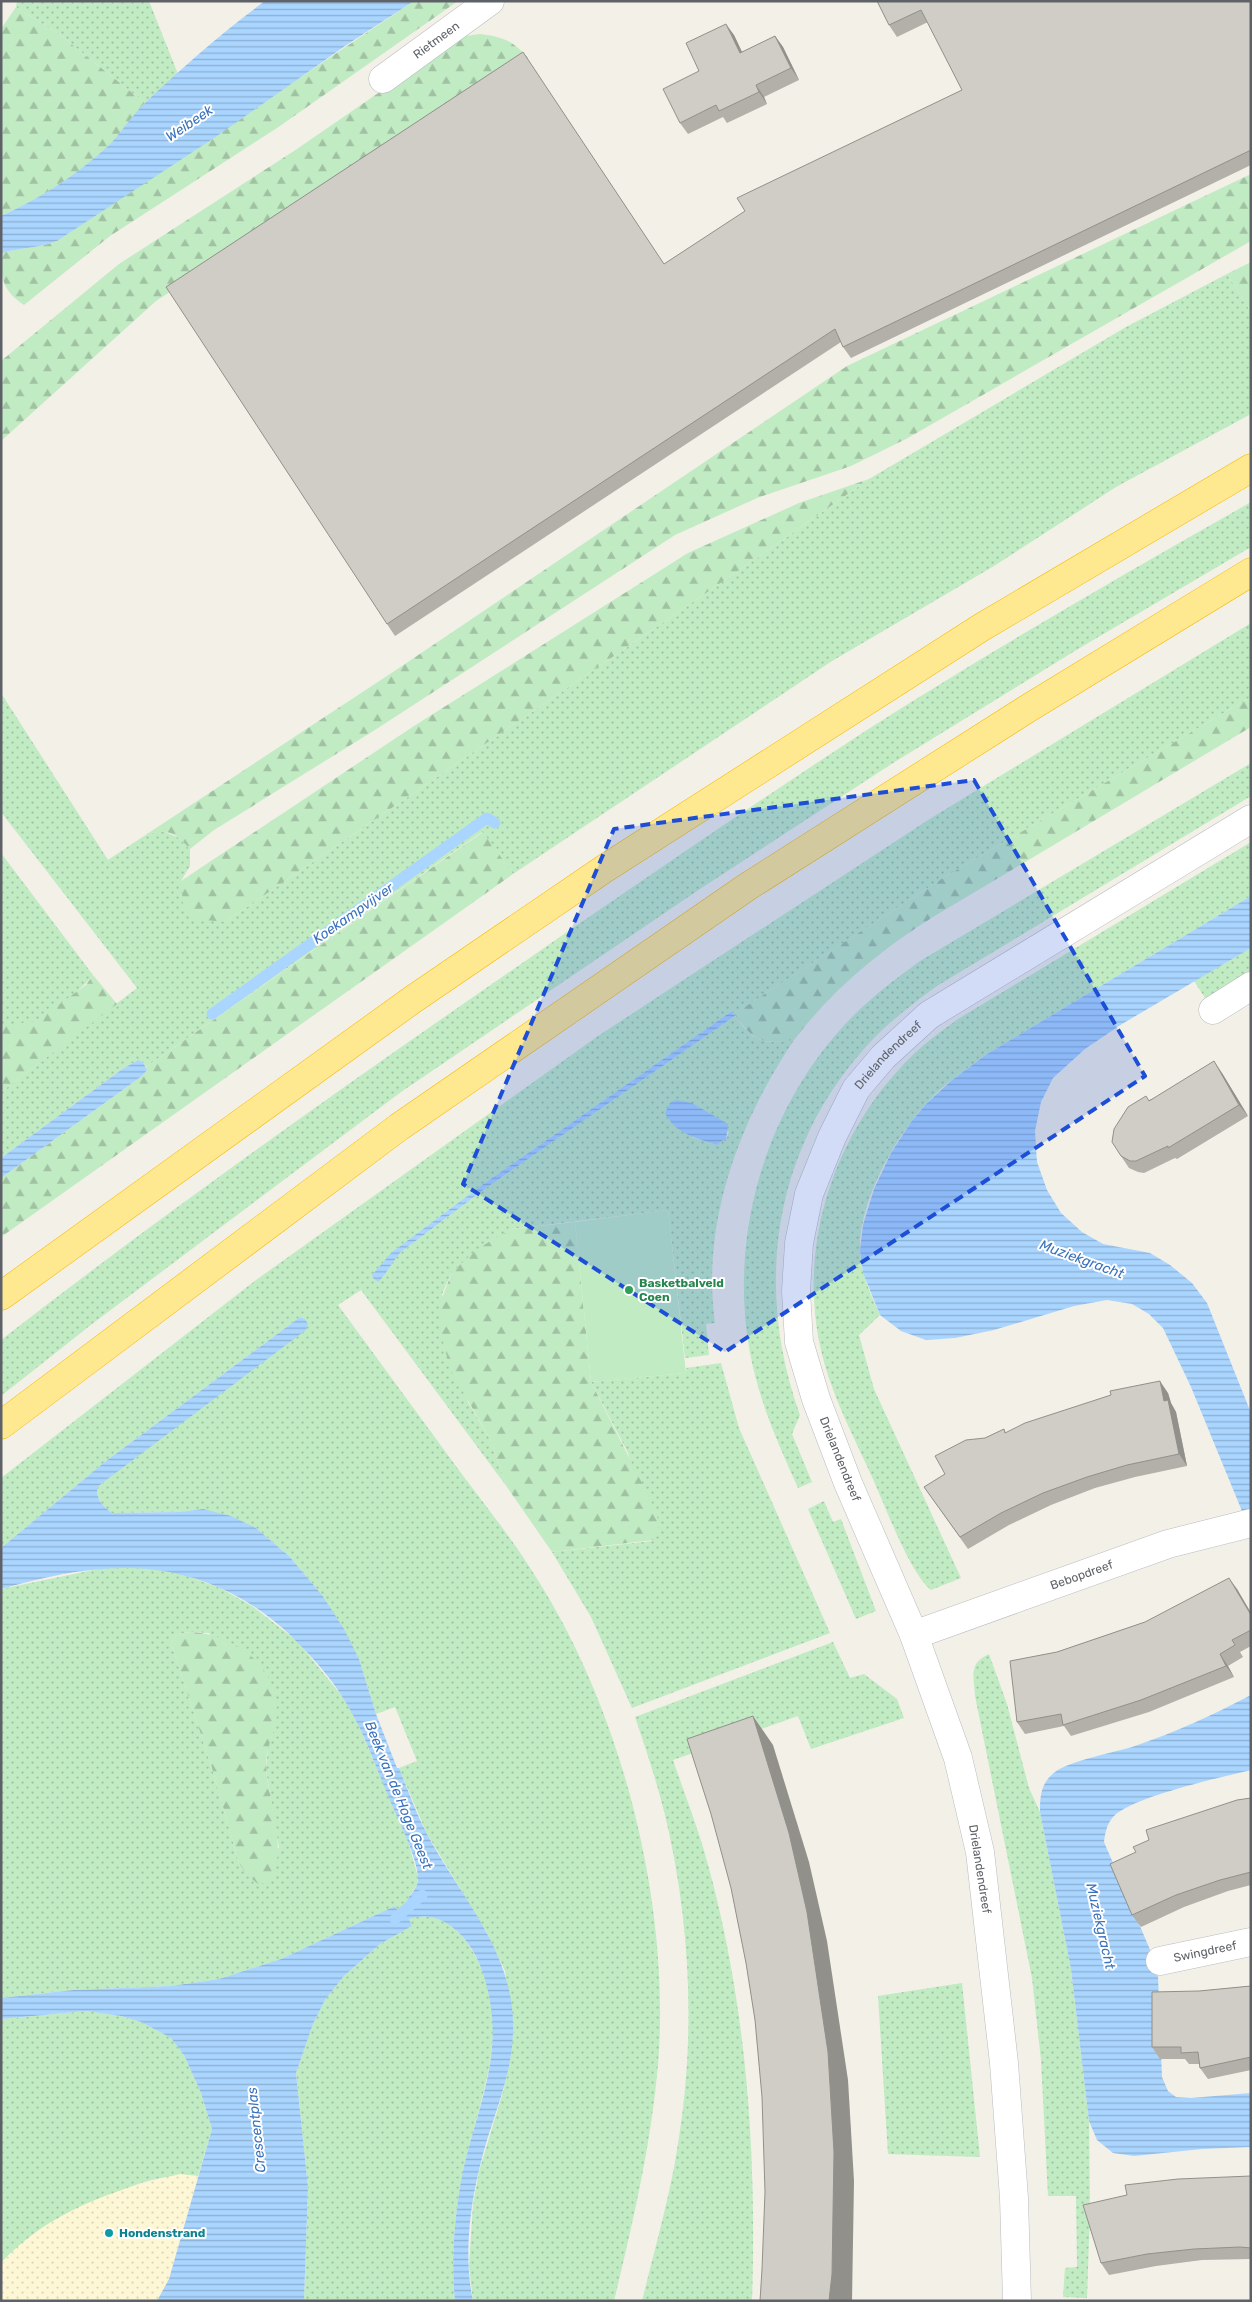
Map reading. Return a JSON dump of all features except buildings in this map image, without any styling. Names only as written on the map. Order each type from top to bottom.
[{"type":"highway","points":[[1,1296],[404,1006],[604,869],[982,627],[1251,468]]},
{"type":"highway","points":[[1,1424],[399,1127],[747,887],[1027,709],[1251,572]]},
{"type":"street","name":"Rietmeen","points":[[384,79],[490,1]]},
{"type":"street","name":"Drielandendreef","points":[[1017,2301],[1014,2198],[1004,2063],[980,1852],[958,1758],[914,1635],[842,1466],[816,1399],[800,1342],[796,1290],[799,1243],[809,1194],[822,1161],[856,1089],[883,1057],[929,1016],[1251,819]]},
{"type":"street","points":[[1213,1010],[1251,986]]},
{"type":"street","name":"Bebopdreef","points":[[914,1635],[1168,1544],[1243,1525]]},
{"type":"street","name":"Swingdreef","points":[[1160,1961],[1251,1942]]},
{"type":"highlighted area","points":[[974,780],[1145,1076],[725,1352],[463,1184],[614,829]]},
{"type":"green space","points":[[17,1],[149,1],[178,74],[145,103],[60,35],[16,7]]},
{"type":"green space","points":[[414,1],[458,1],[277,128],[110,236],[24,305],[7,289],[2,276],[1,253],[57,241]]},
{"type":"green space","points":[[16,7],[60,35],[145,103],[114,139],[86,166],[31,202],[1,216],[1,29]]},
{"type":"green space","points":[[480,34],[507,40],[528,58],[156,301],[1,441],[1,361],[119,264],[294,151],[419,65],[448,42]]},
{"type":"green space","points":[[1251,174],[1251,241],[906,439],[851,466],[757,498],[675,535],[378,728],[214,830],[190,849],[179,838],[169,833],[158,832],[144,836],[396,670],[847,366]]},
{"type":"green space","points":[[1251,262],[1251,312],[1227,274]]},
{"type":"green space","points":[[1227,274],[1251,312],[1251,414],[1116,487],[994,566],[832,661],[513,874],[482,832],[146,1067],[143,1062],[138,1060],[121,1070],[1,1158],[1,1092],[137,988],[1,812],[1,693],[108,860],[144,836],[161,830],[179,838],[190,849],[190,866],[181,881],[225,922],[750,563],[869,479],[1126,327]]},
{"type":"green space","points":[[869,479],[750,563],[225,922],[196,919],[183,905],[181,881],[414,726],[688,553],[799,503]]},
{"type":"green space","points":[[1251,502],[1251,547],[1078,649],[893,763],[697,891],[401,1092],[92,1324],[1,1396],[1,1340],[174,1210],[290,1126],[616,899],[867,730],[1009,642]]},
{"type":"green space","points":[[1251,623],[1251,697],[943,878],[734,1014],[732,1011],[482,1185],[392,1252],[382,1279],[391,1262],[401,1252],[486,1188],[735,1016],[748,1032],[760,1040],[774,1042],[794,1040],[756,1105],[741,1139],[719,1211],[712,1285],[715,1323],[706,1324],[709,1355],[685,1358],[668,1210],[513,1229],[452,1272],[442,1294],[468,1402],[491,1441],[507,1487],[361,1290],[338,1305],[517,1548],[565,1628],[592,1685],[615,1747],[634,1810],[648,1875],[656,1939],[660,2003],[658,2065],[651,2125],[628,2242],[614,2301],[473,2301],[469,2266],[473,2204],[479,2171],[503,2092],[510,2060],[513,2032],[505,1971],[486,1931],[427,1834],[399,1768],[417,1761],[395,1707],[376,1714],[359,1659],[322,1595],[289,1556],[256,1528],[203,1509],[180,1512],[112,1513],[105,1508],[97,1492],[97,1488],[101,1484],[305,1319],[300,1317],[106,1461],[1,1548],[1,1478],[256,1280],[598,1036],[928,820]],"holes":[[[729,1131],[726,1141],[723,1140],[717,1145],[691,1137]]]},
{"type":"green space","points":[[1251,697],[1251,727],[913,930],[875,958],[840,988],[794,1040],[773,1042],[759,1039],[747,1030],[734,1014],[943,878]]},
{"type":"green space","points":[[1251,763],[1251,796],[937,986],[882,1030],[841,1077],[814,1121],[795,1167],[782,1215],[776,1264],[777,1314],[785,1365],[800,1415],[792,1434],[812,1482],[798,1488],[769,1421],[756,1379],[747,1331],[744,1282],[747,1233],[757,1185],[773,1138],[794,1094],[821,1053],[853,1016],[894,980],[920,961]]},
{"type":"green space","points":[[483,832],[513,874],[1,1237],[1,1178],[142,1076],[147,1070],[146,1067]]},
{"type":"green space","points":[[1251,842],[1251,896],[987,1054],[954,1078],[913,1119],[891,1153],[872,1192],[865,1211],[861,1231],[860,1258],[867,1283],[880,1315],[859,1335],[874,1389],[961,1578],[931,1590],[914,1569],[898,1537],[840,1406],[824,1362],[816,1322],[814,1282],[817,1242],[825,1203],[838,1166],[855,1130],[877,1096],[909,1058],[929,1040],[958,1019]]},
{"type":"green space","points":[[1,853],[93,975],[75,993],[42,1018],[28,1024],[9,1026],[1,1026]]},
{"type":"green space","points":[[1251,948],[1251,975],[1205,998],[1194,981]]},
{"type":"green space","points":[[93,975],[117,1004],[1,1092],[1,1026],[36,1021],[86,985]]},
{"type":"green space","name":"Basketbalveld Coen","points":[[668,1210],[686,1373],[591,1382],[575,1222]]},
{"type":"green space","points":[[575,1222],[591,1382],[651,1501],[658,1519],[659,1534],[653,1540],[552,1552],[507,1487],[491,1441],[450,1369],[440,1328],[439,1306],[452,1272],[476,1250],[497,1237],[513,1229]]},
{"type":"green space","points":[[721,1363],[739,1428],[830,1633],[632,1708],[591,1617],[552,1552],[652,1541],[628,1453],[591,1382],[686,1373],[686,1368]]},
{"type":"green space","points":[[824,1501],[833,1522],[841,1519],[876,1611],[856,1619],[808,1509]]},
{"type":"green space","points":[[134,1566],[179,1573],[220,1588],[252,1606],[297,1641],[342,1696],[355,1717],[408,1841],[418,1877],[417,1885],[407,1899],[411,1907],[399,1913],[395,1906],[281,1959],[219,1979],[171,1986],[73,1990],[1,1998],[1,1589],[98,1569]],"holes":[[[182,1633],[209,1633],[274,1729],[268,1748],[266,1770],[279,1848],[239,1863],[212,1768],[171,1643],[177,1635]]]},
{"type":"green space","points":[[192,1632],[224,1639],[251,1656],[270,1681],[275,1696],[277,1713],[266,1765],[276,1825],[278,1857],[275,1871],[269,1880],[258,1884],[246,1874],[239,1863],[212,1768],[171,1643],[177,1635]]},
{"type":"green space","points":[[833,1642],[850,1678],[864,1674],[897,1699],[904,1718],[811,1749],[798,1716],[673,1760],[703,1847],[718,1902],[739,2015],[750,2129],[753,2244],[752,2301],[642,2301],[666,2207],[677,2150],[687,2066],[688,1982],[681,1898],[674,1856],[658,1790],[635,1717]]},
{"type":"green space","points":[[989,1654],[1007,1704],[1029,1788],[1040,1812],[1071,1969],[1089,2121],[1090,2211],[1087,2298],[1063,2297],[1065,2268],[1077,2267],[1076,2196],[1048,2196],[1041,2060],[1032,1978],[975,1696],[973,1677],[975,1666],[982,1658]]},
{"type":"green space","points":[[418,1916],[433,1917],[446,1923],[458,1932],[468,1944],[484,1974],[492,2004],[493,2034],[490,2064],[460,2188],[456,2216],[453,2258],[455,2301],[304,2301],[308,2187],[296,2073],[313,2024],[325,2000],[344,1976],[380,1944],[412,1926],[409,1919]]},
{"type":"green space","points":[[962,1983],[980,2157],[888,2154],[878,1996]]},
{"type":"green space","points":[[86,2011],[121,2016],[141,2022],[171,2038],[184,2055],[201,2093],[212,2129],[198,2176],[161,2178],[143,2182],[107,2196],[28,2241],[1,2263],[1,2019]]},
{"type":"sand","name":"Hondenstrand","points":[[180,2174],[198,2176],[169,2279],[157,2301],[1,2301],[1,2263],[19,2245],[39,2230],[61,2216],[107,2195]]},
{"type":"water","name":"Weibeek","points":[[265,1],[414,1],[345,46],[214,138],[57,241],[1,253],[1,216],[44,194],[84,166],[109,145],[141,107],[175,75]]},
{"type":"water","name":"Muziekgracht","points":[[1251,896],[1251,948],[1122,1024],[1085,1049],[1053,1078],[1041,1102],[1035,1131],[1037,1162],[1047,1190],[1061,1213],[1082,1232],[1103,1244],[1150,1253],[1170,1265],[1192,1283],[1207,1303],[1251,1413],[1251,1533],[1191,1387],[1163,1328],[1149,1314],[1132,1304],[1107,1300],[1074,1306],[994,1330],[955,1338],[926,1340],[901,1331],[880,1315],[863,1273],[860,1250],[863,1225],[874,1189],[891,1153],[911,1122],[926,1104],[952,1080],[987,1054]]},
{"type":"water","points":[[732,1011],[735,1016],[486,1188],[401,1252],[378,1282],[373,1278],[372,1275],[392,1252],[482,1185]]},
{"type":"water","points":[[138,1060],[143,1062],[147,1070],[142,1076],[1,1178],[1,1158],[121,1070]]},
{"type":"water","points":[[676,1100],[692,1103],[728,1124],[726,1141],[723,1140],[717,1145],[681,1131],[665,1113],[670,1103]]},
{"type":"water","name":"Beek van de Hoge Geest","points":[[300,1317],[305,1319],[308,1324],[306,1330],[101,1484],[97,1488],[97,1492],[105,1508],[112,1513],[180,1512],[203,1509],[231,1516],[256,1528],[289,1556],[322,1595],[344,1629],[359,1659],[376,1714],[397,1768],[399,1768],[423,1826],[484,1928],[496,1952],[506,1977],[512,2004],[513,2033],[507,2074],[487,2140],[473,2199],[468,2261],[473,2301],[455,2301],[453,2273],[454,2244],[456,2215],[465,2161],[490,2064],[492,2014],[480,1964],[468,1943],[446,1923],[429,1917],[409,1919],[412,1926],[380,1944],[344,1976],[325,2000],[313,2024],[296,2073],[308,2187],[304,2301],[157,2301],[169,2279],[212,2129],[201,2093],[184,2055],[171,2038],[141,2022],[121,2016],[86,2011],[1,2019],[1,1998],[73,1990],[171,1986],[219,1979],[281,1959],[395,1906],[399,1913],[411,1907],[407,1899],[418,1882],[415,1862],[357,1723],[322,1669],[289,1634],[261,1611],[220,1588],[192,1578],[165,1571],[138,1568],[111,1568],[56,1575],[1,1589],[1,1548],[106,1461]]},
{"type":"water","name":"Muziekgracht","points":[[1251,1695],[1251,1770],[1199,1783],[1138,1802],[1113,1817],[1109,1823],[1104,1842],[1151,1952],[1148,1966],[1158,1976],[1162,2077],[1168,2091],[1176,2097],[1191,2098],[1251,2093],[1251,2147],[1202,2149],[1134,2156],[1113,2153],[1097,2140],[1089,2121],[1071,1969],[1040,1812],[1042,1790],[1050,1776],[1062,1768],[1165,1735]]},
{"type":"waterway","name":"Koekampvijver","points":[[212,1014],[487,818],[495,823]]},
{"type":"waterway","name":"Crescentplas","points":[[395,1919],[422,1895]]},
{"type":"place","name":"Basketbalveld Coen","points":[[629,1290]]},
{"type":"place","name":"Hondenstrand","points":[[109,2233]]}]
